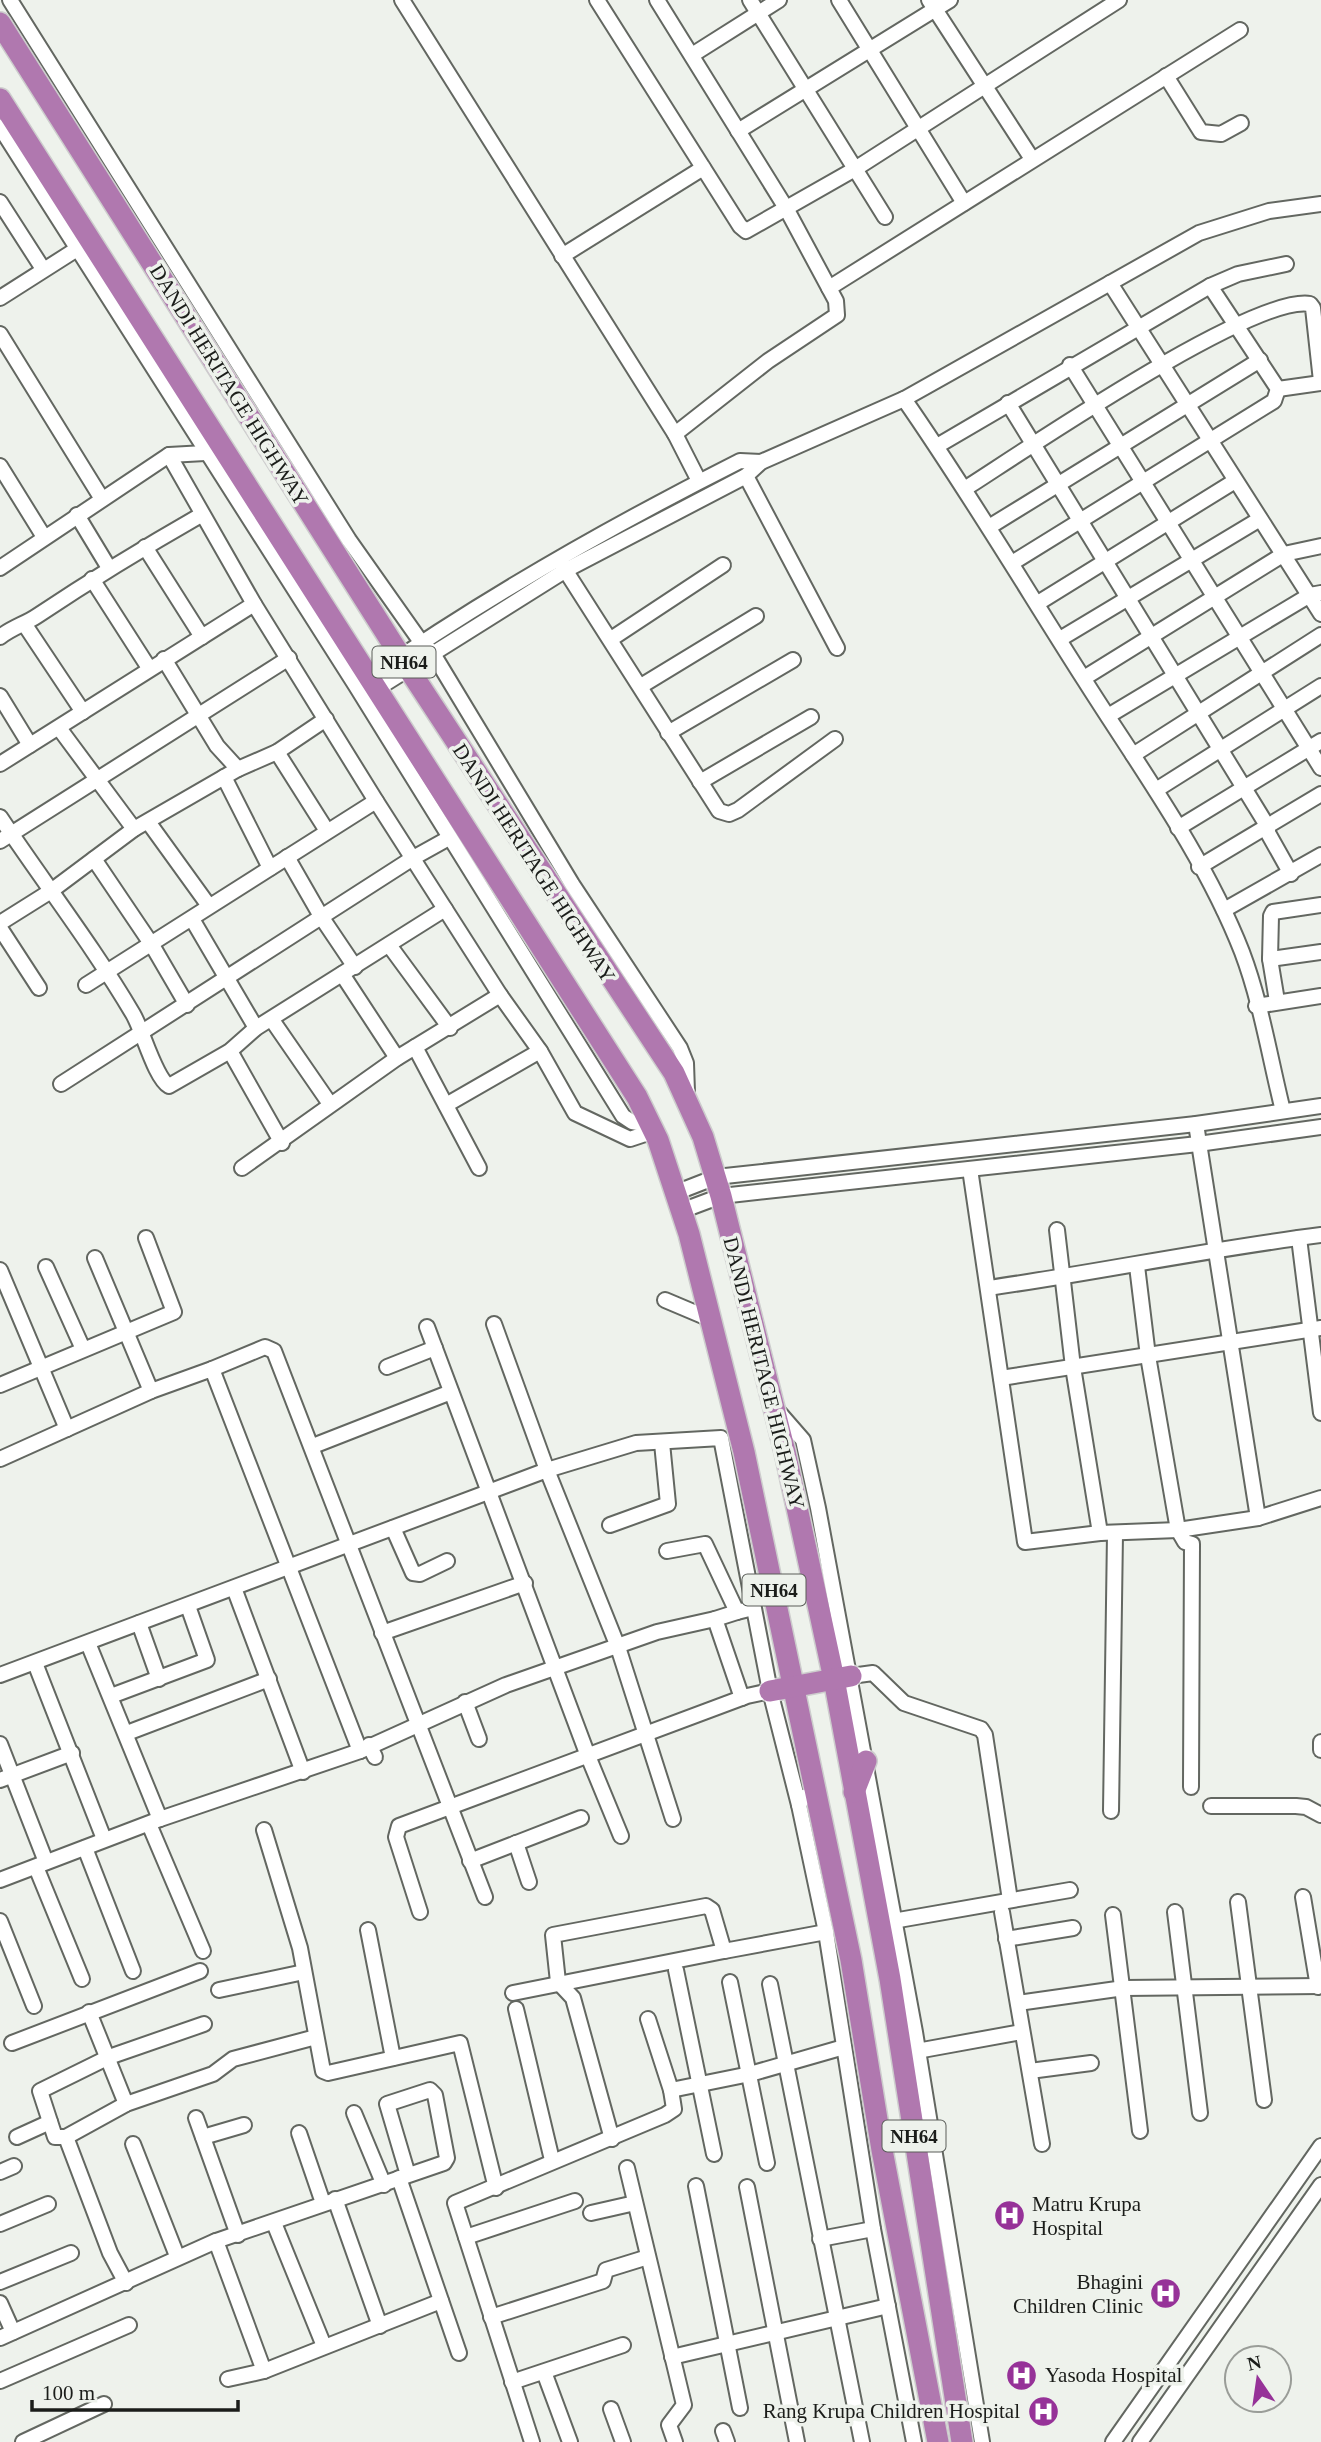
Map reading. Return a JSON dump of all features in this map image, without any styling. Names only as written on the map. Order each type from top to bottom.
[{"type":"highway","name":"DANDI HERITAGE HIGHWAY","points":[[0,23],[404,662],[674,1073],[719,1186],[842,1677],[854,1792]]},
{"type":"highway","name":"DANDI HERITAGE HIGHWAY","points":[[0,99],[630,1086],[652,1128],[678,1202],[732,1404],[795,1687],[812,1777]]},
{"type":"highway","points":[[770,1691],[842,1677]]},
{"type":"highway","points":[[854,1792],[866,1761]]},
{"type":"highway","name":"NH64","points":[[812,1777],[851,1960],[895,2226],[939,2442]]},
{"type":"highway","name":"NH64","points":[[854,1792],[890,1979],[962,2442]]},
{"type":"street","points":[[10,0],[349,540],[426,647],[572,884],[680,1048],[686,1063],[688,1104]]},
{"type":"street","points":[[402,0],[675,434],[699,481]]},
{"type":"street","points":[[597,0],[746,231],[855,169],[918,126],[1119,0]]},
{"type":"street","points":[[657,0],[786,208],[836,301],[837,315],[768,361],[675,434]]},
{"type":"street","points":[[692,55],[754,6],[779,0]]},
{"type":"street","points":[[839,0],[964,203]]},
{"type":"street","points":[[738,131],[869,51],[932,5],[950,0]]},
{"type":"street","points":[[932,5],[1032,159]]},
{"type":"street","points":[[754,6],[885,217]]},
{"type":"street","points":[[829,288],[1240,30]]},
{"type":"street","points":[[1166,76],[1201,132],[1221,134],[1241,124]]},
{"type":"street","points":[[0,127],[624,1116],[632,1122],[652,1128]]},
{"type":"street","points":[[562,256],[703,168]]},
{"type":"street","points":[[0,202],[4,218],[43,269]]},
{"type":"street","points":[[562,564],[746,476],[761,462],[904,399],[1199,233],[1269,211],[1321,204]]},
{"type":"street","points":[[0,298],[77,249]]},
{"type":"street","points":[[937,446],[1070,365],[1210,286],[1238,274],[1286,264]]},
{"type":"street","points":[[1110,283],[1212,439],[1260,519],[1315,594],[1321,614]]},
{"type":"street","points":[[1013,563],[1143,481],[1269,407],[1278,397],[1278,389],[1210,286]]},
{"type":"street","points":[[966,488],[1163,364],[1236,323],[1289,303],[1310,304],[1313,309],[1321,382],[1278,389]]},
{"type":"street","points":[[0,334],[102,499]]},
{"type":"street","points":[[989,527],[1260,360]]},
{"type":"street","points":[[1070,365],[1167,524],[1192,558],[1286,709],[1315,745],[1321,768]]},
{"type":"street","points":[[904,399],[966,488],[1156,790],[1224,910],[1243,954],[1283,1111]]},
{"type":"street","points":[[1008,403],[1201,713],[1268,827],[1268,833],[1291,874]]},
{"type":"street","points":[[0,568],[169,455],[205,453]]},
{"type":"street","points":[[169,455],[254,604],[500,995],[540,1051],[578,1117],[630,1139],[652,1128]]},
{"type":"street","points":[[372,685],[426,647],[699,481],[740,461],[761,462]]},
{"type":"street","points":[[0,466],[44,537]]},
{"type":"street","points":[[746,476],[837,648]]},
{"type":"street","points":[[1038,603],[1235,481]]},
{"type":"street","points":[[77,515],[109,568]]},
{"type":"street","points":[[2,628],[24,625],[109,568],[201,515]]},
{"type":"street","points":[[1060,639],[1260,519]]},
{"type":"street","points":[[1084,678],[1284,554],[1321,546]]},
{"type":"street","points":[[145,547],[202,637]]},
{"type":"street","points":[[562,564],[719,811],[729,814],[835,739]]},
{"type":"street","points":[[611,639],[723,565]]},
{"type":"street","points":[[92,579],[149,668]]},
{"type":"street","points":[[1108,716],[1315,594]]},
{"type":"street","points":[[0,764],[254,604]]},
{"type":"street","points":[[641,686],[756,616]]},
{"type":"street","points":[[24,625],[83,712]]},
{"type":"street","points":[[1133,755],[1264,674],[1321,635]]},
{"type":"street","points":[[6,837],[289,658]]},
{"type":"street","points":[[164,659],[217,746],[238,769]]},
{"type":"street","points":[[668,733],[793,660]]},
{"type":"street","points":[[1156,790],[1321,687]]},
{"type":"street","points":[[0,696],[30,745]]},
{"type":"street","points":[[700,782],[811,717]]},
{"type":"street","points":[[0,923],[51,891],[134,829],[149,823],[223,777],[277,752],[326,719]]},
{"type":"street","points":[[59,728],[100,778],[134,829]]},
{"type":"street","points":[[1178,828],[1315,745]]},
{"type":"street","points":[[277,752],[327,831]]},
{"type":"street","points":[[223,777],[270,868]]},
{"type":"street","points":[[1199,867],[1321,794]]},
{"type":"street","points":[[86,985],[376,801]]},
{"type":"street","points":[[0,817],[6,837],[51,891],[109,972],[142,1030],[161,1078],[169,1086],[230,1051],[256,1028],[445,909]]},
{"type":"street","points":[[149,823],[209,906]]},
{"type":"street","points":[[61,1084],[413,858],[449,838]]},
{"type":"street","points":[[1224,910],[1321,855]]},
{"type":"street","points":[[287,857],[322,918],[355,967]]},
{"type":"street","points":[[94,859],[152,945],[187,1005]]},
{"type":"street","points":[[1277,1001],[1270,958],[1269,922],[1273,912],[1321,905]]},
{"type":"street","points":[[192,919],[256,1028]]},
{"type":"street","points":[[0,928],[39,988]]},
{"type":"street","points":[[389,945],[450,1028]]},
{"type":"street","points":[[1270,958],[1321,952]]},
{"type":"street","points":[[342,974],[397,1058]]},
{"type":"street","points":[[242,1168],[282,1143],[330,1104],[397,1058],[500,995]]},
{"type":"street","points":[[1256,1006],[1321,996]]},
{"type":"street","points":[[272,1020],[330,1104]]},
{"type":"street","points":[[415,1047],[479,1168]]},
{"type":"street","points":[[230,1051],[282,1143]]},
{"type":"street","points":[[446,1105],[540,1051]]},
{"type":"street","points":[[678,1202],[719,1186],[815,1166],[1196,1124],[1321,1106]]},
{"type":"street","points":[[1196,1124],[1258,1518]]},
{"type":"street","points":[[719,1186],[817,1185],[1198,1144],[1321,1127]]},
{"type":"street","points":[[815,1166],[817,1185]]},
{"type":"street","points":[[970,1169],[1025,1542],[1178,1530],[1258,1518],[1321,1498]]},
{"type":"street","points":[[1057,1230],[1065,1277],[1073,1367],[1107,1534],[1111,1811]]},
{"type":"street","points":[[988,1288],[1137,1266],[1215,1249],[1321,1235]]},
{"type":"street","points":[[0,1385],[174,1312],[146,1238]]},
{"type":"street","points":[[1299,1238],[1315,1329],[1321,1413]]},
{"type":"street","points":[[95,1258],[151,1391]]},
{"type":"street","points":[[1137,1266],[1148,1356],[1178,1530],[1185,1542],[1192,1544],[1191,1787]]},
{"type":"street","points":[[46,1267],[83,1349]]},
{"type":"street","points":[[0,1270],[67,1429]]},
{"type":"street","points":[[665,1300],[712,1326]]},
{"type":"street","points":[[494,1324],[547,1470],[618,1647],[673,1819]]},
{"type":"street","points":[[427,1327],[588,1756],[621,1836]]},
{"type":"street","points":[[1001,1378],[1315,1329]]},
{"type":"street","points":[[0,1459],[151,1391],[271,1347],[313,1446],[382,1633],[485,1897]]},
{"type":"street","points":[[387,1367],[435,1348]]},
{"type":"street","points":[[212,1369],[290,1566],[368,1751]]},
{"type":"street","points":[[313,1446],[450,1392]]},
{"type":"street","points":[[0,1675],[547,1470],[636,1443],[721,1438],[724,1442],[770,1691],[799,1805],[825,1932],[873,2229],[914,2442]]},
{"type":"street","points":[[610,1525],[668,1504],[665,1443]]},
{"type":"street","points":[[393,1528],[413,1573],[420,1574],[447,1561]]},
{"type":"street","points":[[667,1551],[705,1544],[737,1612]]},
{"type":"street","points":[[382,1633],[525,1583]]},
{"type":"street","points":[[234,1588],[303,1772]]},
{"type":"street","points":[[111,1696],[206,1660],[188,1606]]},
{"type":"street","points":[[0,1880],[154,1821],[368,1751],[465,1702],[555,1668],[657,1632],[753,1608]]},
{"type":"street","points":[[715,1619],[742,1698]]},
{"type":"street","points":[[139,1623],[159,1679]]},
{"type":"street","points":[[88,1643],[127,1733],[154,1821],[203,1951]]},
{"type":"street","points":[[35,1663],[104,1839]]},
{"type":"street","points":[[982,2442],[918,2051],[866,1761],[842,1677],[873,1673],[905,1703],[981,1729],[985,1735],[1006,1906],[1006,1939],[1042,2144]]},
{"type":"street","points":[[127,1733],[269,1679]]},
{"type":"street","points":[[420,1912],[397,1832],[399,1826],[742,1698],[770,1691]]},
{"type":"street","points":[[465,1702],[479,1739]]},
{"type":"street","points":[[1321,1742],[1321,1750]]},
{"type":"street","points":[[0,1744],[7,1778],[82,1979]]},
{"type":"street","points":[[7,1778],[72,1753]]},
{"type":"street","points":[[799,1805],[812,1777]]},
{"type":"street","points":[[1211,1806],[1296,1806],[1307,1807],[1321,1815]]},
{"type":"street","points":[[470,1861],[581,1818]]},
{"type":"street","points":[[264,1830],[304,1972],[324,2073],[460,2043],[496,2188]]},
{"type":"street","points":[[516,1843],[529,1882]]},
{"type":"street","points":[[85,1848],[133,1971]]},
{"type":"street","points":[[893,1921],[1006,1906],[1070,1890]]},
{"type":"street","points":[[1018,2003],[1124,1988],[1320,1987],[1303,1897]]},
{"type":"street","points":[[1238,1902],[1264,2100]]},
{"type":"street","points":[[612,2139],[573,1998],[558,1982],[553,1935],[560,1931],[706,1906],[712,1910],[724,1951]]},
{"type":"street","points":[[1175,1912],[1200,2113]]},
{"type":"street","points":[[1113,1915],[1140,2131]]},
{"type":"street","points":[[0,1921],[34,2006]]},
{"type":"street","points":[[1006,1939],[1073,1928]]},
{"type":"street","points":[[368,1930],[393,2058]]},
{"type":"street","points":[[513,1993],[558,1982],[825,1932]]},
{"type":"street","points":[[676,1970],[714,2154]]},
{"type":"street","points":[[12,2043],[200,1971]]},
{"type":"street","points":[[219,1990],[304,1972]]},
{"type":"street","points":[[730,1982],[767,2163]]},
{"type":"street","points":[[770,1984],[783,2062],[862,2442]]},
{"type":"street","points":[[516,2008],[552,2160]]},
{"type":"street","points":[[89,2012],[126,2104]]},
{"type":"street","points":[[532,2442],[455,2203],[496,2188],[552,2160],[612,2139],[673,2111],[671,2090],[648,2019]]},
{"type":"street","points":[[204,2024],[109,2057],[40,2091],[57,2139],[66,2137],[126,2104],[213,2074],[233,2059],[316,2037]]},
{"type":"street","points":[[918,2051],[1021,2032]]},
{"type":"street","points":[[671,2090],[750,2074],[844,2046]]},
{"type":"street","points":[[1030,2071],[1091,2063]]},
{"type":"street","points":[[0,2304],[7,2335],[126,2283],[177,2256],[329,2201],[384,2185],[404,2177],[437,2166],[447,2158],[435,2095],[430,2090],[387,2104],[404,2177],[459,2353]]},
{"type":"street","points":[[354,2113],[384,2185]]},
{"type":"street","points":[[196,2118],[238,2235]]},
{"type":"street","points":[[17,2137],[50,2122]]},
{"type":"street","points":[[203,2137],[244,2125]]},
{"type":"street","points":[[299,2133],[380,2326]]},
{"type":"street","points":[[66,2137],[110,2253],[126,2283]]},
{"type":"street","points":[[133,2144],[177,2256]]},
{"type":"street","points":[[1113,2442],[1320,2152]]},
{"type":"street","points":[[0,2172],[14,2166]]},
{"type":"street","points":[[627,2168],[684,2405],[669,2425],[675,2442]]},
{"type":"street","points":[[1140,2442],[1321,2185]]},
{"type":"street","points":[[696,2186],[740,2407]]},
{"type":"street","points":[[747,2187],[797,2442]]},
{"type":"street","points":[[466,2236],[575,2201]]},
{"type":"street","points":[[591,2213],[635,2203]]},
{"type":"street","points":[[0,2224],[48,2204]]},
{"type":"street","points":[[274,2223],[324,2346]]},
{"type":"street","points":[[820,2239],[873,2229]]},
{"type":"street","points":[[216,2241],[264,2371]]},
{"type":"street","points":[[0,2282],[71,2253]]},
{"type":"street","points":[[491,2317],[603,2281],[606,2270],[614,2265],[648,2257]]},
{"type":"street","points":[[228,2379],[264,2371],[441,2301]]},
{"type":"street","points":[[672,2357],[888,2306]]},
{"type":"street","points":[[0,2381],[130,2325]]},
{"type":"street","points":[[512,2382],[623,2345]]},
{"type":"street","points":[[544,2372],[569,2442]]},
{"type":"street","points":[[23,2442],[104,2404]]},
{"type":"street","points":[[611,2409],[623,2442]]},
{"type":"place","name":"Matru Krupa Hospital","points":[[1009,2216]]},
{"type":"place","name":"Bhagini Children Clinic","points":[[1166,2294]]},
{"type":"place","name":"Yasoda Hospital","points":[[1022,2375]]},
{"type":"place","name":"Rang Krupa Children Hospital","points":[[1043,2411]]}]
